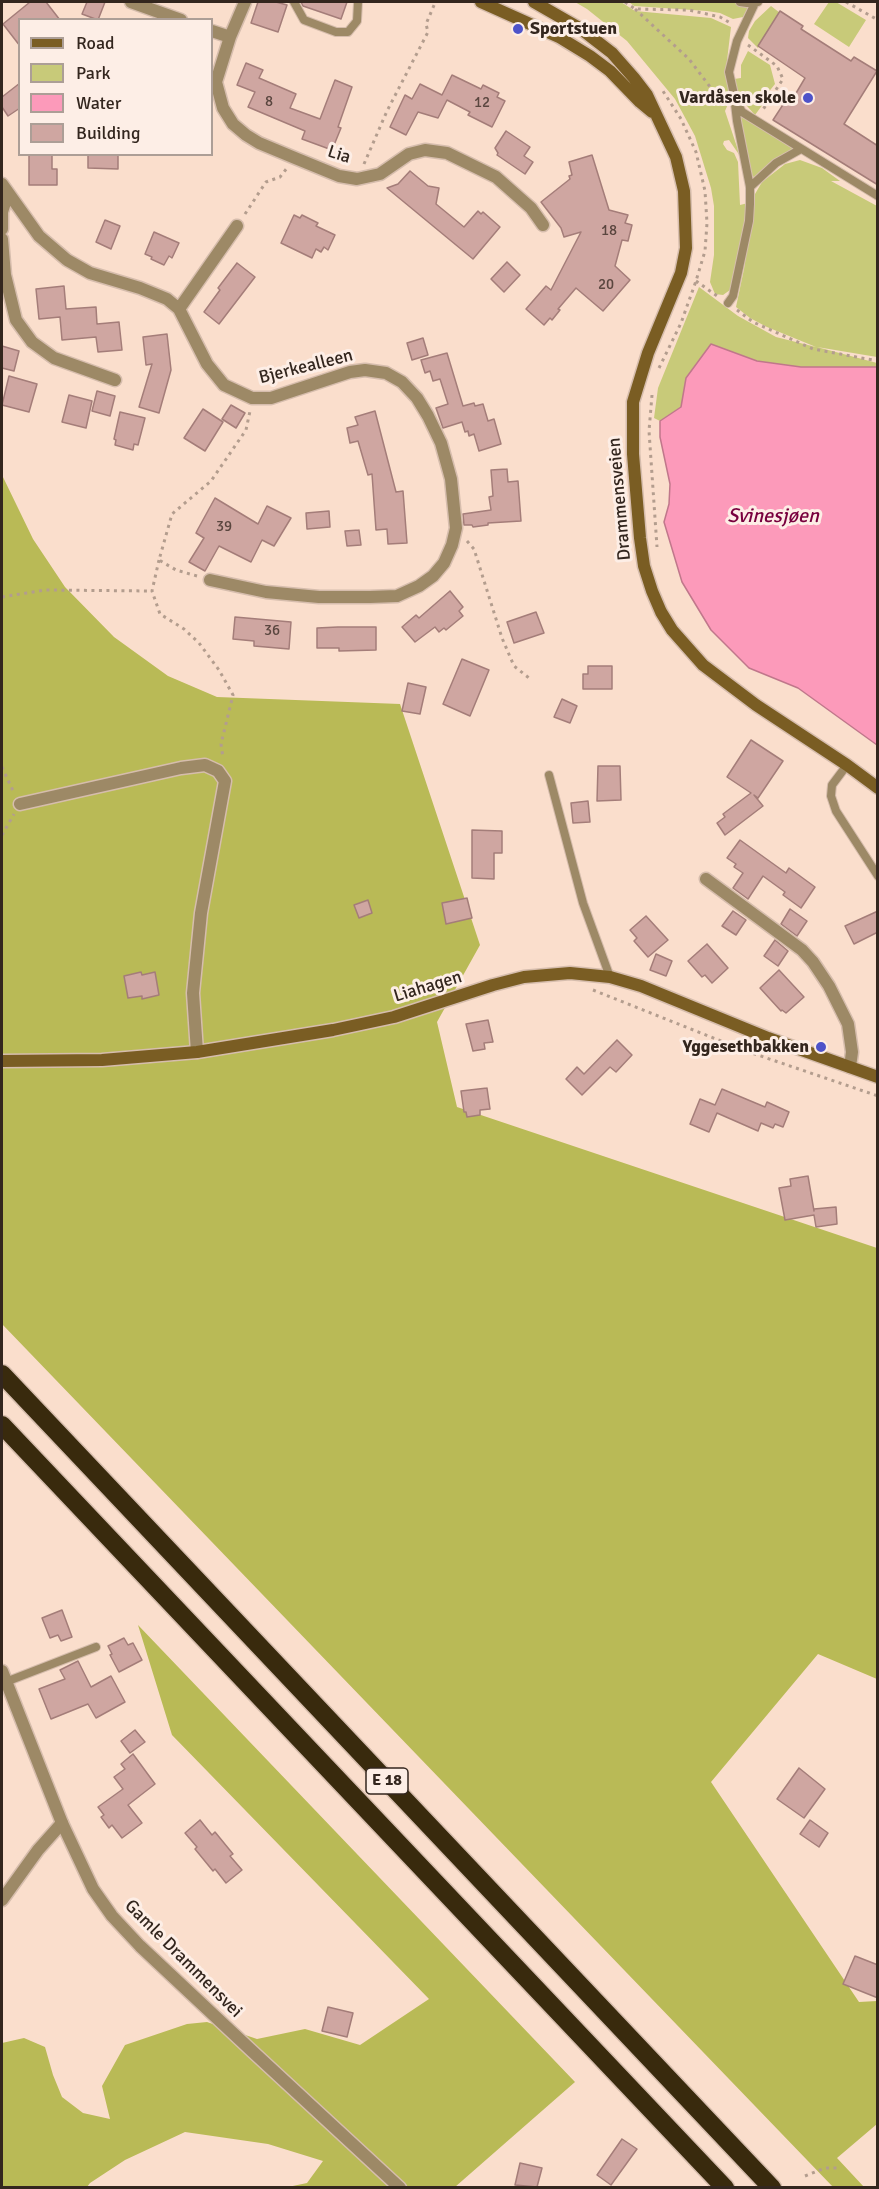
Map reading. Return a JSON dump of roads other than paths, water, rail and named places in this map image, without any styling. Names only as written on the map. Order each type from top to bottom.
[{"type":"highway","name":"E 18","points":[[2,1374],[772,2187]]},
{"type":"highway","name":"E 18","points":[[2,1425],[725,2187]]},
{"type":"main road","name":"Drammensveien","points":[[481,2],[559,37],[590,56],[610,71],[655,114]]},
{"type":"main road","name":"Drammensveien","points":[[534,2],[581,28],[612,53],[647,95],[676,157],[684,191],[686,248],[681,273],[648,353],[633,402],[633,454],[640,538],[644,566],[661,612],[672,630],[703,665],[756,705],[878,788]]},
{"type":"main road","name":"Liahagen","points":[[2,1061],[102,1060],[196,1052],[333,1030],[394,1017],[524,977],[570,973],[610,977],[641,986],[768,1038],[878,1077]]},
{"type":"street","points":[[131,2],[175,18]]},
{"type":"street","name":"Lia","points":[[245,2],[214,83],[223,108],[233,124],[259,143],[339,176],[357,179],[380,174],[409,154],[425,150],[447,153],[496,177],[531,208],[543,225]]},
{"type":"street","points":[[213,31],[230,38]]},
{"type":"street","points":[[2,229],[5,188]]},
{"type":"street","points":[[5,188],[39,236],[68,260],[90,273],[167,299],[180,309],[237,226]]},
{"type":"street","points":[[2,239],[5,275],[16,320],[32,342],[54,358],[115,380]]},
{"type":"street","name":"Bjerkealleen","points":[[180,309],[212,371],[224,385],[252,398],[271,398],[350,372],[365,370],[386,373],[402,382],[417,398],[441,443],[451,479],[456,528],[444,563],[433,576],[419,586],[397,596],[320,597],[266,592],[210,580]]},
{"type":"street","points":[[20,804],[181,768],[205,765],[218,771],[225,781],[201,913],[193,993],[196,1052]]},
{"type":"street","points":[[706,879],[802,950],[813,962],[830,986],[848,1024],[852,1052],[850,1067]]},
{"type":"street","name":"Gamle Drammensvei","points":[[3,1679],[62,1823],[93,1889],[112,1917],[226,2027],[400,2187]]},
{"type":"street","points":[[2,1900],[38,1850],[62,1823]]},
{"type":"lane","points":[[294,2],[304,20],[336,32],[348,32],[357,21],[358,2]]},
{"type":"lane","points":[[728,303],[733,296],[749,221],[750,187],[729,72],[740,34],[756,2],[740,2]]},
{"type":"lane","points":[[735,99],[742,112],[878,196]]},
{"type":"lane","points":[[750,187],[776,163],[801,149]]},
{"type":"lane","points":[[847,765],[832,785],[831,796],[836,811],[878,876]]},
{"type":"lane","points":[[549,775],[583,903],[610,977]]},
{"type":"lane","points":[[3,1679],[96,1647]]},
{"type":"water","name":"Svinesjøen","points":[[711,344],[757,361],[801,367],[877,367],[877,745],[798,688],[749,668],[711,630],[682,582],[664,522],[669,504],[670,484],[660,437],[660,421],[681,407],[686,378]]},
{"type":"place","name":"Sportstuen","points":[[518,29]]},
{"type":"place","name":"Vardåsen skole","points":[[808,98]]},
{"type":"place","name":"Yggesethbakken","points":[[821,1047]]}]
